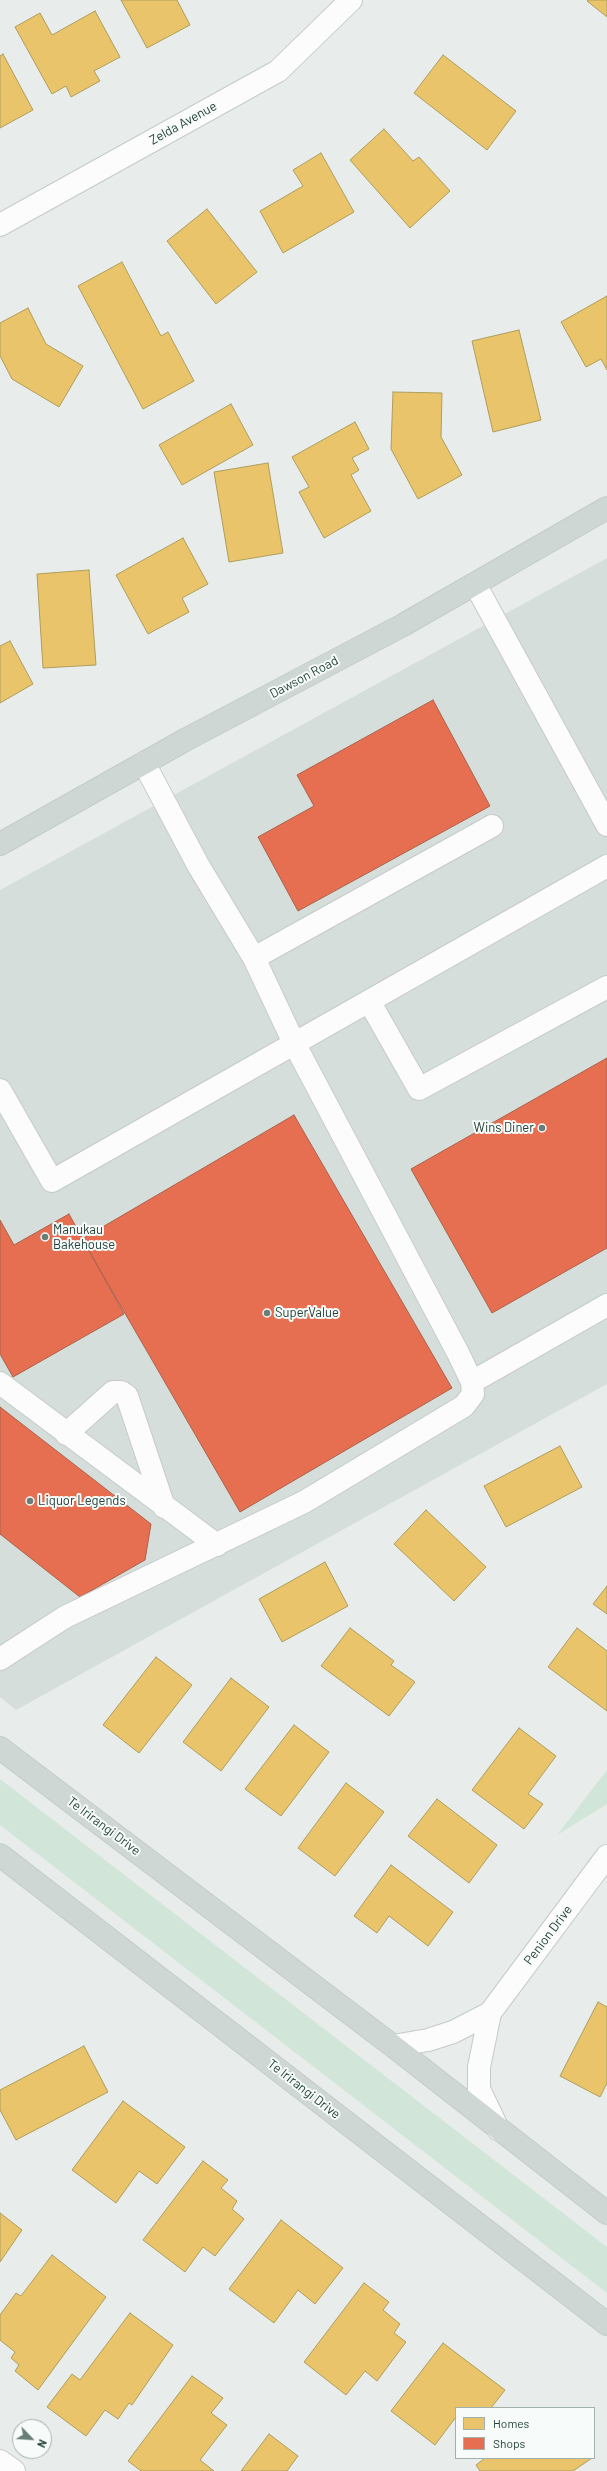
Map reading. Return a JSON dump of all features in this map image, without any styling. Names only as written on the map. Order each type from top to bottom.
[{"type":"main road","name":"Dawson Road","points":[[0,844],[144,763],[475,584],[607,508]]},
{"type":"main road","name":"Te Irirangi Drive","points":[[0,1748],[393,2046],[607,2213]]},
{"type":"main road","name":"Te Irirangi Drive","points":[[0,1855],[607,2324]]},
{"type":"street","name":"Zelda Avenue","points":[[0,225],[278,71],[351,0]]},
{"type":"street","points":[[475,584],[607,825]]},
{"type":"street","points":[[0,1659],[65,1617],[304,1502],[464,1406],[472,1394],[472,1382],[294,1044],[254,958],[198,865],[144,763]]},
{"type":"street","points":[[254,958],[492,826]]},
{"type":"street","points":[[0,1090],[52,1181],[607,866]]},
{"type":"street","points":[[369,1001],[419,1089],[607,987]]},
{"type":"street","points":[[472,1382],[607,1305]]},
{"type":"street","points":[[0,1383],[66,1434],[217,1545]]},
{"type":"street","points":[[66,1434],[113,1392],[120,1392],[128,1396],[164,1507]]},
{"type":"street","name":"Penion Drive","points":[[498,2129],[479,2089],[479,2067],[490,2013],[607,1856]]},
{"type":"street","name":"Penion Drive","points":[[393,2046],[428,2040],[453,2032],[490,2013]]},
{"type":"street","points":[[0,2461],[14,2471]]},
{"type":"shaded area","points":[[607,558],[607,1384],[16,1710],[0,1697],[0,890]]},
{"type":"green space","points":[[607,1770],[607,1804],[557,1835]]},
{"type":"green space","points":[[0,1779],[607,2247],[607,2293],[0,1825]]},
{"type":"building: Homes","points":[[121,0],[177,0],[190,25],[147,48]]},
{"type":"building: Homes","points":[[607,0],[607,17],[587,1]]},
{"type":"building: Homes","points":[[95,11],[120,57],[94,71],[100,81],[71,97],[66,86],[52,94],[15,27],[40,13],[52,35]]},
{"type":"building: Homes","points":[[3,54],[33,110],[0,128],[0,56]]},
{"type":"building: Homes","points":[[443,55],[516,111],[487,150],[414,93]]},
{"type":"building: Homes","points":[[384,129],[413,161],[419,157],[450,191],[410,228],[350,160]]},
{"type":"building: Homes","points":[[321,153],[354,212],[283,253],[260,211],[303,186],[293,170]]},
{"type":"building: Homes","points":[[207,209],[257,272],[216,304],[167,241]]},
{"type":"building: Homes","points":[[122,262],[161,336],[168,332],[194,381],[143,409],[78,286]]},
{"type":"building: Homes","points":[[607,296],[607,370],[601,359],[586,367],[561,322]]},
{"type":"building: Homes","points":[[28,308],[46,344],[83,366],[59,407],[12,379],[0,356],[0,323]]},
{"type":"building: Homes","points":[[519,330],[541,420],[493,432],[472,341]]},
{"type":"building: Homes","points":[[393,392],[442,393],[441,437],[462,475],[418,499],[391,449]]},
{"type":"building: Homes","points":[[231,404],[253,445],[182,485],[159,445]]},
{"type":"building: Homes","points":[[355,422],[369,449],[352,458],[359,470],[351,475],[371,511],[324,538],[299,492],[309,487],[292,457]]},
{"type":"building: Homes","points":[[268,463],[283,553],[229,562],[214,472]]},
{"type":"building: Homes","points":[[183,538],[208,584],[182,598],[189,612],[148,634],[116,575]]},
{"type":"building: Homes","points":[[89,570],[96,665],[43,668],[37,574]]},
{"type":"building: Homes","points":[[10,641],[33,684],[0,703],[0,646]]},
{"type":"building: Homes","points":[[560,1446],[582,1487],[506,1527],[484,1486]]},
{"type":"building: Homes","points":[[426,1510],[486,1567],[454,1601],[394,1544]]},
{"type":"building: Homes","points":[[325,1562],[348,1606],[282,1642],[259,1599]]},
{"type":"building: Homes","points":[[607,1586],[607,1614],[593,1604]]},
{"type":"building: Homes","points":[[350,1628],[394,1661],[391,1665],[415,1682],[389,1716],[321,1666]]},
{"type":"building: Homes","points":[[577,1628],[607,1651],[607,1711],[548,1667]]},
{"type":"building: Homes","points":[[156,1657],[192,1685],[139,1753],[103,1725]]},
{"type":"building: Homes","points":[[231,1678],[269,1707],[221,1771],[183,1742]]},
{"type":"building: Homes","points":[[294,1725],[329,1752],[281,1816],[245,1789]]},
{"type":"building: Homes","points":[[519,1728],[556,1756],[528,1794],[543,1804],[524,1829],[472,1790]]},
{"type":"building: Homes","points":[[346,1783],[384,1812],[335,1876],[298,1848]]},
{"type":"building: Homes","points":[[437,1799],[497,1845],[469,1883],[408,1836]]},
{"type":"building: Homes","points":[[391,1865],[453,1912],[428,1946],[389,1916],[377,1933],[354,1916]]},
{"type":"building: Homes","points":[[598,2002],[607,2007],[607,2083],[600,2097],[560,2076]]},
{"type":"building: Homes","points":[[84,2046],[108,2092],[16,2140],[0,2110],[0,2090]]},
{"type":"building: Homes","points":[[123,2101],[185,2147],[157,2184],[139,2171],[116,2203],[72,2170]]},
{"type":"building: Homes","points":[[203,2161],[228,2180],[221,2188],[237,2201],[232,2209],[244,2219],[215,2256],[203,2247],[185,2272],[143,2240]]},
{"type":"building: Homes","points":[[0,2213],[22,2230],[0,2262]]},
{"type":"building: Homes","points":[[281,2220],[343,2268],[315,2304],[298,2290],[274,2323],[229,2289]]},
{"type":"building: Homes","points":[[52,2255],[106,2297],[38,2390],[15,2371],[19,2365],[11,2358],[15,2352],[0,2340],[0,2315],[16,2293],[21,2296]]},
{"type":"building: Homes","points":[[364,2283],[389,2302],[383,2310],[400,2324],[394,2333],[406,2342],[377,2381],[365,2371],[346,2395],[304,2362]]},
{"type":"building: Homes","points":[[130,2313],[173,2345],[132,2405],[129,2403],[118,2419],[105,2410],[86,2436],[47,2407],[72,2374],[80,2380]]},
{"type":"building: Homes","points":[[443,2343],[505,2390],[492,2407],[455,2407],[455,2418],[435,2445],[391,2411]]},
{"type":"building: Homes","points":[[192,2376],[223,2398],[211,2413],[227,2425],[200,2460],[214,2471],[141,2471],[128,2461]]},
{"type":"building: Homes","points":[[269,2434],[298,2456],[287,2471],[241,2471]]},
{"type":"building: Homes","points":[[484,2459],[591,2459],[573,2471],[480,2471],[476,2465]]},
{"type":"building: Shops","points":[[433,700],[490,806],[298,911],[258,837],[314,806],[297,775]]},
{"type":"building: Shops","points":[[607,1058],[607,1248],[492,1313],[411,1169]]},
{"type":"building: Shops","name":"SuperValue","points":[[294,1115],[452,1388],[240,1512],[82,1239]]},
{"type":"building: Shops","points":[[69,1214],[124,1314],[13,1377],[0,1354],[0,1220],[14,1245]]},
{"type":"building: Shops","points":[[0,1407],[151,1524],[145,1560],[80,1597],[0,1534]]},
{"type":"place","name":"Wins Diner","points":[[542,1128]]},
{"type":"place","name":"Manukau Bakehouse","points":[[45,1237]]},
{"type":"place","name":"SuperValue","points":[[267,1313]]},
{"type":"place","name":"Liquor Legends","points":[[30,1501]]}]
